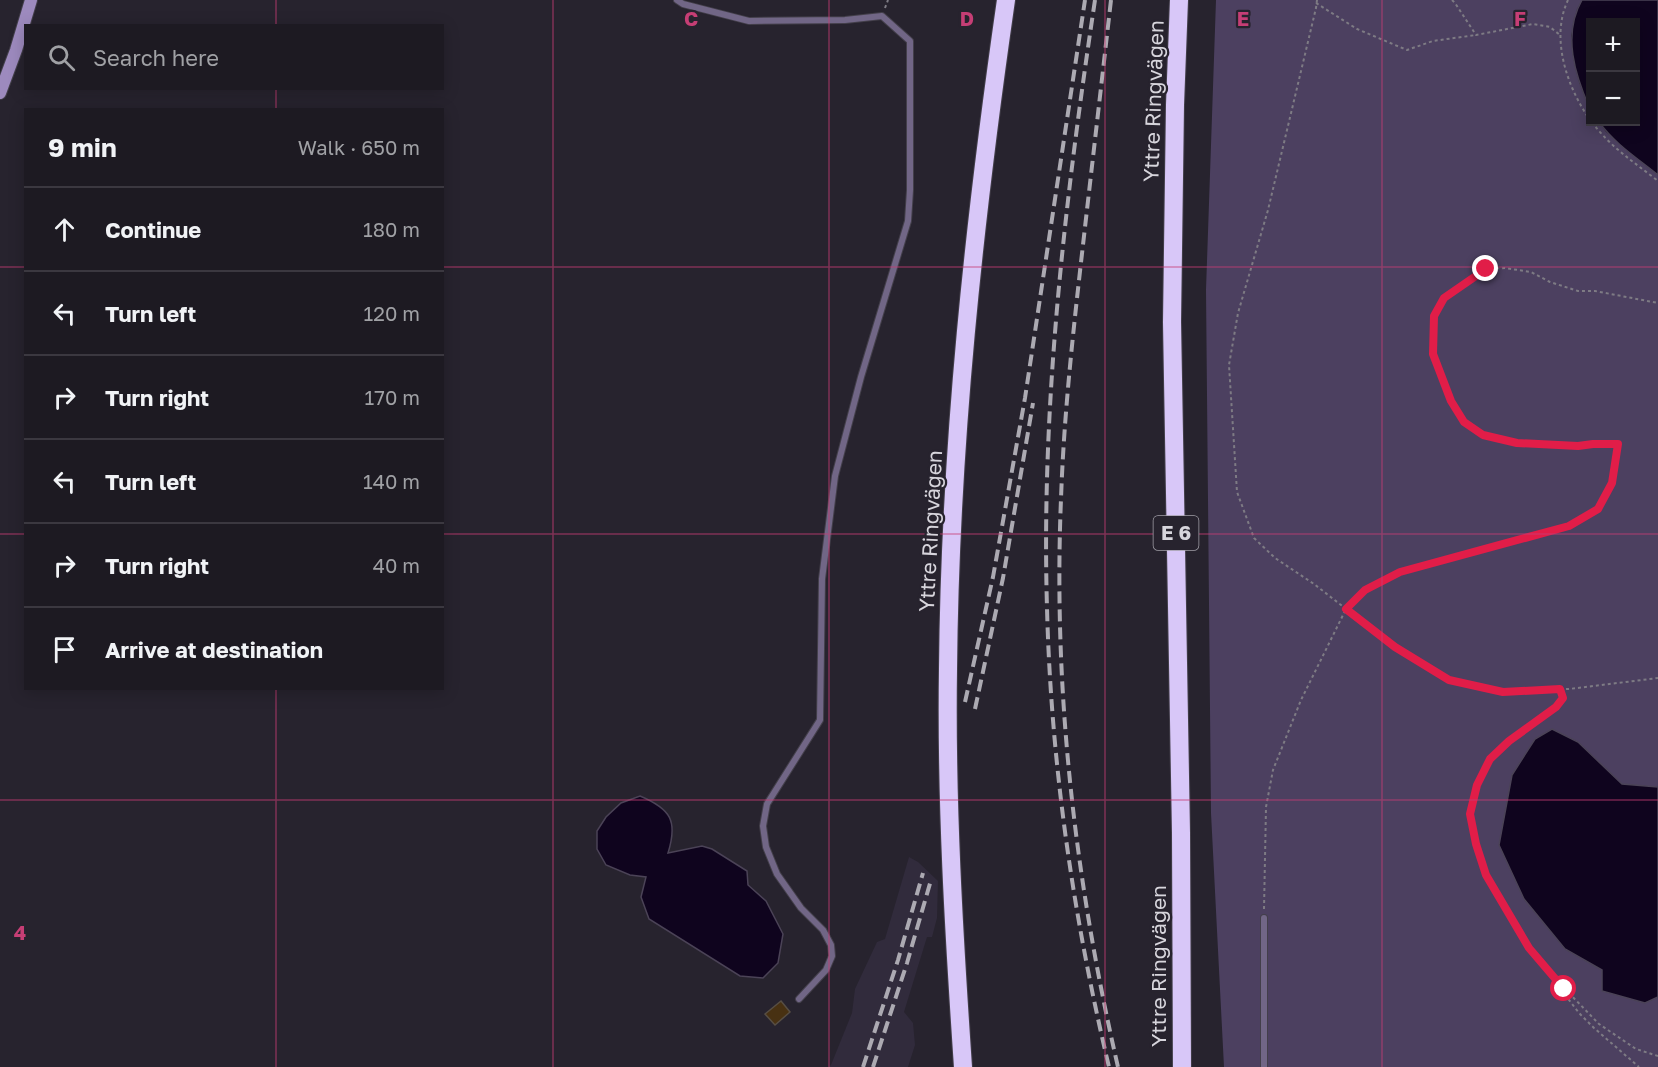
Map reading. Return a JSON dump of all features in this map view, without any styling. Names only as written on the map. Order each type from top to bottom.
[{"type":"highway","name":"Yttre Ringvägen","points":[[963,1067],[949,822],[950,556],[958,431],[976,234],[1006,0]]},
{"type":"highway","name":"Yttre Ringvägen","points":[[1179,0],[1172,322],[1181,821],[1182,1067]]},
{"type":"street","points":[[0,93],[31,0]]},
{"type":"lane","points":[[677,0],[683,4],[749,21],[845,20],[882,16],[910,41],[908,221],[861,377],[835,476],[822,579],[819,720],[767,804],[763,826],[766,847],[777,874],[801,908],[823,930],[831,945],[832,956],[826,970],[799,999]]},
{"type":"lane","points":[[1264,918],[1264,1067]]},
{"type":"path","points":[[1452,0],[1476,35]]},
{"type":"path","points":[[1568,0],[1562,12],[1560,35],[1563,57],[1570,82],[1586,114]]},
{"type":"path","points":[[1560,35],[1550,27],[1533,24],[1433,41],[1407,50],[1357,29],[1316,2],[1268,210],[1238,313],[1229,365],[1237,492],[1254,538],[1275,558],[1314,584],[1395,647],[1449,680],[1503,692],[1560,689],[1658,678]]},
{"type":"path","points":[[1595,126],[1618,151],[1658,181]]},
{"type":"path","points":[[1618,444],[1578,446],[1517,443],[1483,435],[1464,422],[1451,401],[1433,354],[1434,316],[1444,298],[1486,269],[1505,268],[1531,272],[1550,282],[1578,291],[1595,291],[1658,303]]},
{"type":"path","points":[[1264,918],[1266,807],[1273,770],[1301,700],[1346,609],[1365,590],[1400,572],[1569,526],[1598,509],[1612,483],[1618,439]]},
{"type":"path","points":[[1560,689],[1563,698],[1556,707],[1509,741],[1490,759],[1477,785],[1470,814],[1476,844],[1486,875],[1532,951],[1579,1013],[1639,1067]]},
{"type":"path","points":[[1532,951],[1564,989],[1599,1024],[1636,1049],[1658,1056]]},
{"type":"shaded area","points":[[1216,0],[1582,0],[1577,9],[1571,36],[1579,82],[1586,99],[1586,126],[1602,126],[1658,175],[1658,787],[1622,784],[1578,742],[1524,899],[1565,949],[1602,970],[1645,1003],[1658,997],[1658,1067],[1224,1067],[1211,813],[1206,290]]},
{"type":"shaded area","points":[[1582,0],[1658,0],[1658,175],[1619,144],[1602,126],[1640,126],[1640,18],[1586,18],[1586,99],[1573,55],[1573,27]]},
{"type":"shaded area","points":[[1552,729],[1578,742],[1622,784],[1658,787],[1658,997],[1645,1003],[1602,991],[1602,970],[1565,949],[1524,899],[1499,845],[1512,775],[1535,739]]},
{"type":"shaded area","points":[[640,796],[659,806],[669,817],[672,832],[668,853],[702,846],[712,849],[747,871],[748,885],[766,901],[783,934],[778,963],[763,978],[740,976],[649,919],[641,897],[646,877],[630,875],[606,865],[597,849],[597,831],[606,817],[621,803]]},
{"type":"shaded area","points":[[909,857],[918,862],[938,881],[937,918],[932,937],[927,937],[904,1012],[913,1023],[915,1045],[908,1067],[828,1067],[831,1065],[852,1013],[855,989],[877,942],[885,939]]},
{"type":"building","points":[[781,1001],[790,1012],[775,1025],[765,1014]]},
{"type":"railway","points":[[965,702],[993,577],[1025,398],[1085,0]]},
{"type":"railway","points":[[1095,0],[1065,227],[1052,379],[1046,532],[1049,666],[1059,782],[1075,896],[1109,1067]]},
{"type":"railway","points":[[1111,0],[1064,433],[1059,571],[1060,642],[1070,785],[1090,927],[1118,1067]]},
{"type":"railway","points":[[975,709],[1003,578],[1033,403]]},
{"type":"railway","points":[[863,1067],[898,960],[923,873]]},
{"type":"railway","points":[[873,1067],[931,880]]},
{"type":"route","points":[[1486,269],[1444,298],[1434,316],[1433,354],[1451,401],[1464,422],[1483,435],[1517,443],[1545,445],[1618,444],[1612,483],[1598,509],[1569,526],[1400,572],[1365,590],[1346,609],[1395,647],[1449,680],[1503,692],[1560,689],[1563,698],[1556,707],[1509,741],[1490,759],[1477,785],[1470,814],[1476,844],[1486,875],[1529,948],[1564,989]]}]
